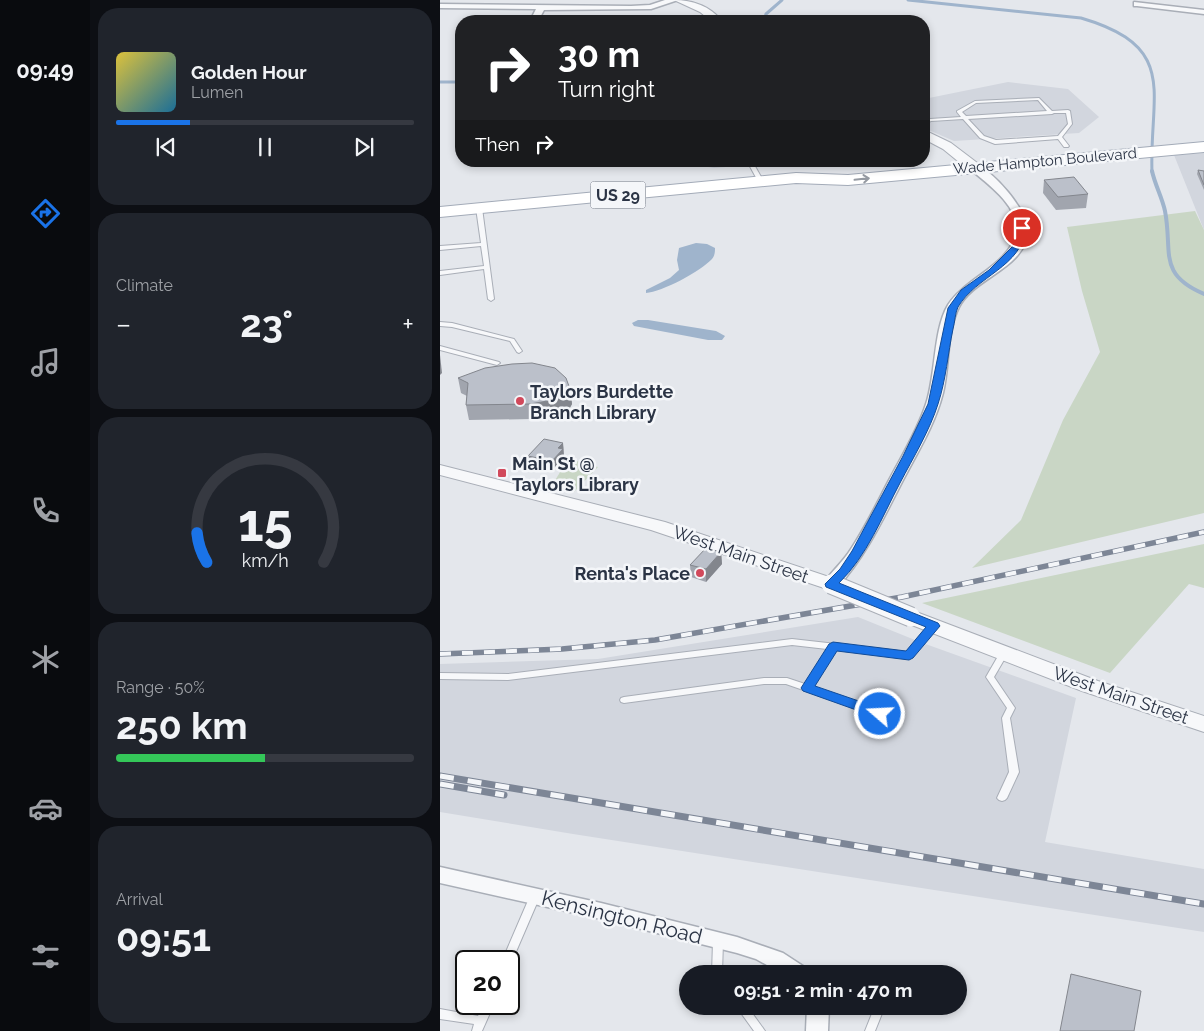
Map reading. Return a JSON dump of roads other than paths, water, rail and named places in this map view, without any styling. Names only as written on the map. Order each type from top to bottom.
[{"type":"main road","name":"Wade Hampton Boulevard","points":[[796,178],[848,180],[975,168],[1106,149],[1179,142],[1204,133]]},
{"type":"main road","name":"Wade Hampton Boulevard","points":[[930,159],[1063,141],[1106,149]]},
{"type":"main road","name":"Wade Hampton Boulevard","points":[[1179,142],[1204,147]]},
{"type":"main road","name":"Wade Hampton Boulevard","points":[[440,212],[761,182],[796,178],[848,167]]},
{"type":"street","points":[[440,6],[640,8],[674,0]]},
{"type":"street","points":[[679,0],[704,10],[710,15]]},
{"type":"street","points":[[1136,4],[1204,12]]},
{"type":"street","points":[[537,15],[541,8]]},
{"type":"street","points":[[831,584],[845,571],[858,552],[909,456],[933,404],[953,308],[965,292],[1005,260],[1017,247],[1021,238],[1022,228],[1013,205],[991,181],[943,143],[930,137]]},
{"type":"street","name":"West Main Street","points":[[440,470],[658,526],[745,554],[831,584],[1090,686],[1204,724]]},
{"type":"street","name":"Kensington Road","points":[[440,875],[535,896],[718,941],[776,958],[786,965]]},
{"type":"street","points":[[817,1031],[819,1015]]},
{"type":"lane","points":[[930,120],[964,119],[1068,112],[1070,124],[1063,141],[995,142],[982,137],[964,119],[959,112],[975,102],[1039,99],[1052,113]]},
{"type":"lane","points":[[752,167],[761,182]]},
{"type":"lane","points":[[479,208],[492,299]]},
{"type":"lane","points":[[440,248],[484,244]]},
{"type":"lane","points":[[440,272],[487,267]]},
{"type":"lane","points":[[440,324],[452,325],[512,340],[519,351]]},
{"type":"lane","points":[[440,348],[497,363]]},
{"type":"lane","points":[[440,676],[518,676],[792,642],[909,655],[934,626]]},
{"type":"lane","points":[[807,688],[833,646]]},
{"type":"lane","points":[[1002,798],[1014,772],[1006,718],[1011,708],[990,677],[1004,653]]},
{"type":"lane","points":[[624,700],[764,680],[787,681],[880,714]]},
{"type":"lane","points":[[512,950],[535,896]]},
{"type":"lane","points":[[717,965],[718,941]]},
{"type":"lane","points":[[440,1014],[479,1026]]},
{"type":"lane","points":[[748,1015],[760,1031]]},
{"type":"lane","points":[[870,1031],[876,1015]]},
{"type":"water","points":[[696,243],[707,244],[715,248],[712,259],[707,264],[681,280],[662,289],[646,293],[646,290],[670,278],[679,270],[677,260],[679,248]]},
{"type":"water","points":[[638,320],[716,331],[725,336],[722,340],[708,340],[634,326],[632,323]]},
{"type":"waterway","points":[[766,15],[782,0]]},
{"type":"waterway","points":[[908,0],[1081,18],[1112,30],[1133,43],[1146,59],[1153,76],[1152,171]]},
{"type":"waterway","points":[[440,82],[455,82]]},
{"type":"waterway","points":[[1152,171],[1165,211],[1168,250],[1173,270],[1189,286],[1204,294]]},
{"type":"railway","points":[[440,654],[562,649],[655,640],[902,597],[1204,532]]},
{"type":"railway","points":[[440,776],[1204,904]]},
{"type":"railway","points":[[440,784],[504,795]]},
{"type":"place","name":"Taylors Burdette Branch Library","points":[[520,401]]},
{"type":"place","name":"Main St @ Taylors Library","points":[[502,473]]},
{"type":"place","name":"Renta's Place","points":[[700,573]]}]
